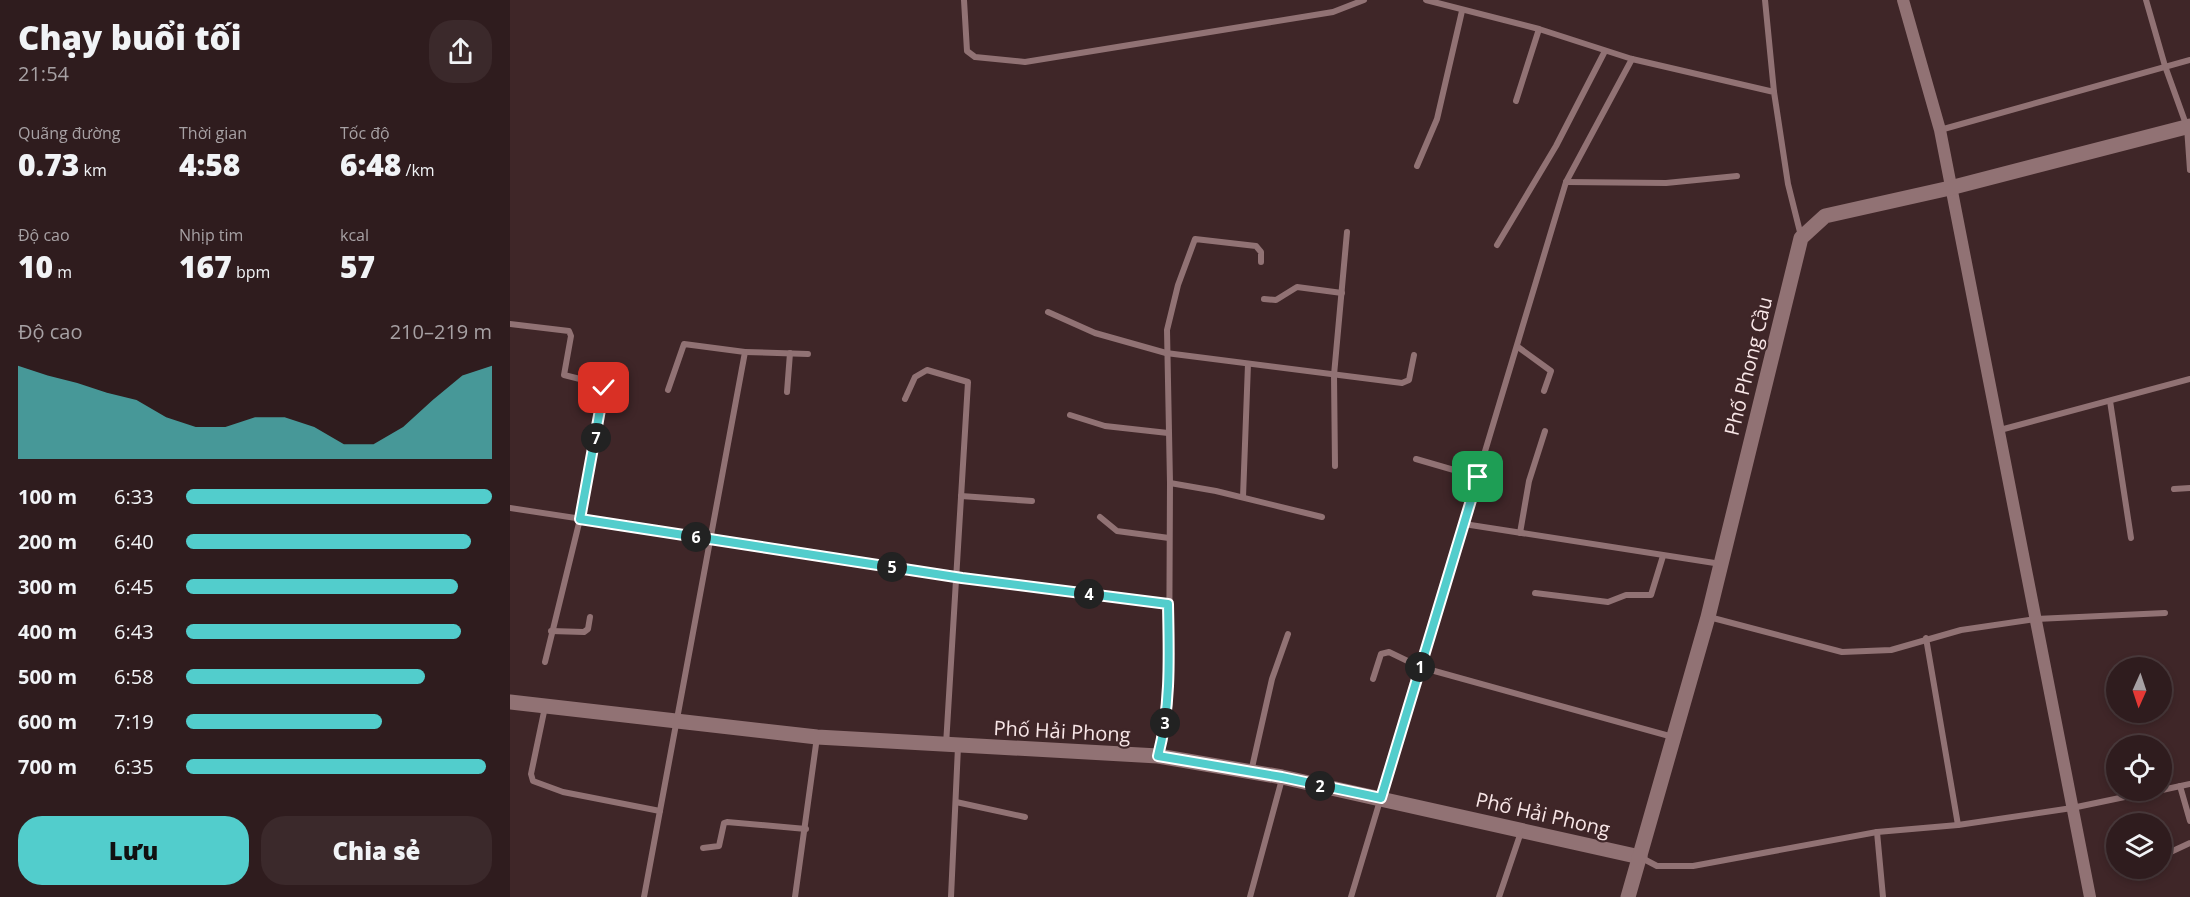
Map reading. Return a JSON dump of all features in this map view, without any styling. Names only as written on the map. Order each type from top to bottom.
[{"type":"street","points":[[1903,0],[1940,130],[2090,897]]},
{"type":"street","points":[[1801,238],[1825,216],[1950,188],[2189,126]]},
{"type":"street","name":"Phố Phong Cầu","points":[[1628,897],[1708,616],[1801,238]]},
{"type":"street","name":"Phố Hải Phong","points":[[510,702],[817,737],[1162,757],[1282,777],[1640,857]]},
{"type":"lane","points":[[964,0],[967,51],[975,57],[1025,62],[1332,12],[1364,0]]},
{"type":"lane","points":[[1426,0],[1539,29],[1632,59],[1774,93]]},
{"type":"lane","points":[[1765,0],[1774,93],[1788,184],[1801,238]]},
{"type":"lane","points":[[2146,0],[2165,66],[2189,126],[2190,170]]},
{"type":"lane","points":[[1417,166],[1437,119],[1462,11]]},
{"type":"lane","points":[[1516,101],[1539,29]]},
{"type":"lane","points":[[1497,245],[1609,51]]},
{"type":"lane","points":[[1351,897],[1566,182],[1632,59]]},
{"type":"lane","points":[[1940,130],[2190,60]]},
{"type":"lane","points":[[1566,182],[1666,183],[1737,176]]},
{"type":"lane","points":[[1335,466],[1334,375],[1347,232]]},
{"type":"lane","points":[[1162,757],[1168,689],[1170,483],[1166,353],[1171,310],[1195,239],[1256,246],[1262,252],[1261,262]]},
{"type":"lane","points":[[1264,299],[1276,300],[1297,287],[1342,292]]},
{"type":"lane","points":[[1048,312],[1077,327],[1166,353],[1334,375],[1407,382],[1414,355]]},
{"type":"lane","points":[[510,324],[569,331],[571,336],[564,375],[600,384],[604,388],[580,519],[550,631],[545,662]]},
{"type":"lane","points":[[668,390],[684,344],[745,352],[808,354]]},
{"type":"lane","points":[[1518,347],[1551,371],[1544,392]]},
{"type":"lane","points":[[644,897],[745,352]]},
{"type":"lane","points":[[787,392],[790,353]]},
{"type":"lane","points":[[1243,497],[1248,364]]},
{"type":"lane","points":[[905,399],[915,377],[927,370],[968,382],[955,576],[952,746],[956,802],[951,897]]},
{"type":"lane","points":[[2000,430],[2190,379]]},
{"type":"lane","points":[[2110,401],[2131,538]]},
{"type":"lane","points":[[1070,415],[1105,426],[1168,433]]},
{"type":"lane","points":[[1520,533],[1529,481],[1545,431]]},
{"type":"lane","points":[[1416,459],[1478,477]]},
{"type":"lane","points":[[1170,483],[1243,497],[1322,517]]},
{"type":"lane","points":[[2174,489],[2190,488]]},
{"type":"lane","points":[[961,496],[1032,501]]},
{"type":"lane","points":[[510,508],[955,576],[1168,604]]},
{"type":"lane","points":[[1100,518],[1117,531],[1169,538]]},
{"type":"lane","points":[[1464,524],[1721,564]]},
{"type":"lane","points":[[1534,593],[1608,602],[1626,595],[1651,595],[1663,556]]},
{"type":"lane","points":[[1708,616],[1842,652],[1891,650],[1960,630],[2036,619],[2165,613]]},
{"type":"lane","points":[[550,631],[585,632],[588,629],[590,617]]},
{"type":"lane","points":[[1251,773],[1272,680],[1288,634]]},
{"type":"lane","points":[[1926,638],[1958,825]]},
{"type":"lane","points":[[1373,679],[1381,654],[1389,652],[1420,667],[1673,737]]},
{"type":"lane","points":[[546,706],[531,774],[533,781],[563,792],[660,811]]},
{"type":"lane","points":[[795,897],[817,737]]},
{"type":"lane","points":[[1250,897],[1282,777]]},
{"type":"lane","points":[[2172,788],[2190,784]]},
{"type":"lane","points":[[2180,786],[2190,821]]},
{"type":"lane","points":[[1640,857],[1657,866],[1693,866],[1877,832],[1958,825],[2106,801]]},
{"type":"lane","points":[[956,802],[1025,817]]},
{"type":"lane","points":[[703,848],[719,846],[724,823],[727,822],[806,829]]},
{"type":"lane","points":[[1499,897],[1521,831]]},
{"type":"lane","points":[[1877,832],[1883,897]]},
{"type":"lane","points":[[2172,851],[2190,843]]},
{"type":"route","points":[[604,388],[580,519],[962,578],[1168,604],[1168,689],[1165,730],[1158,756],[1282,777],[1381,798],[1478,477]]}]
